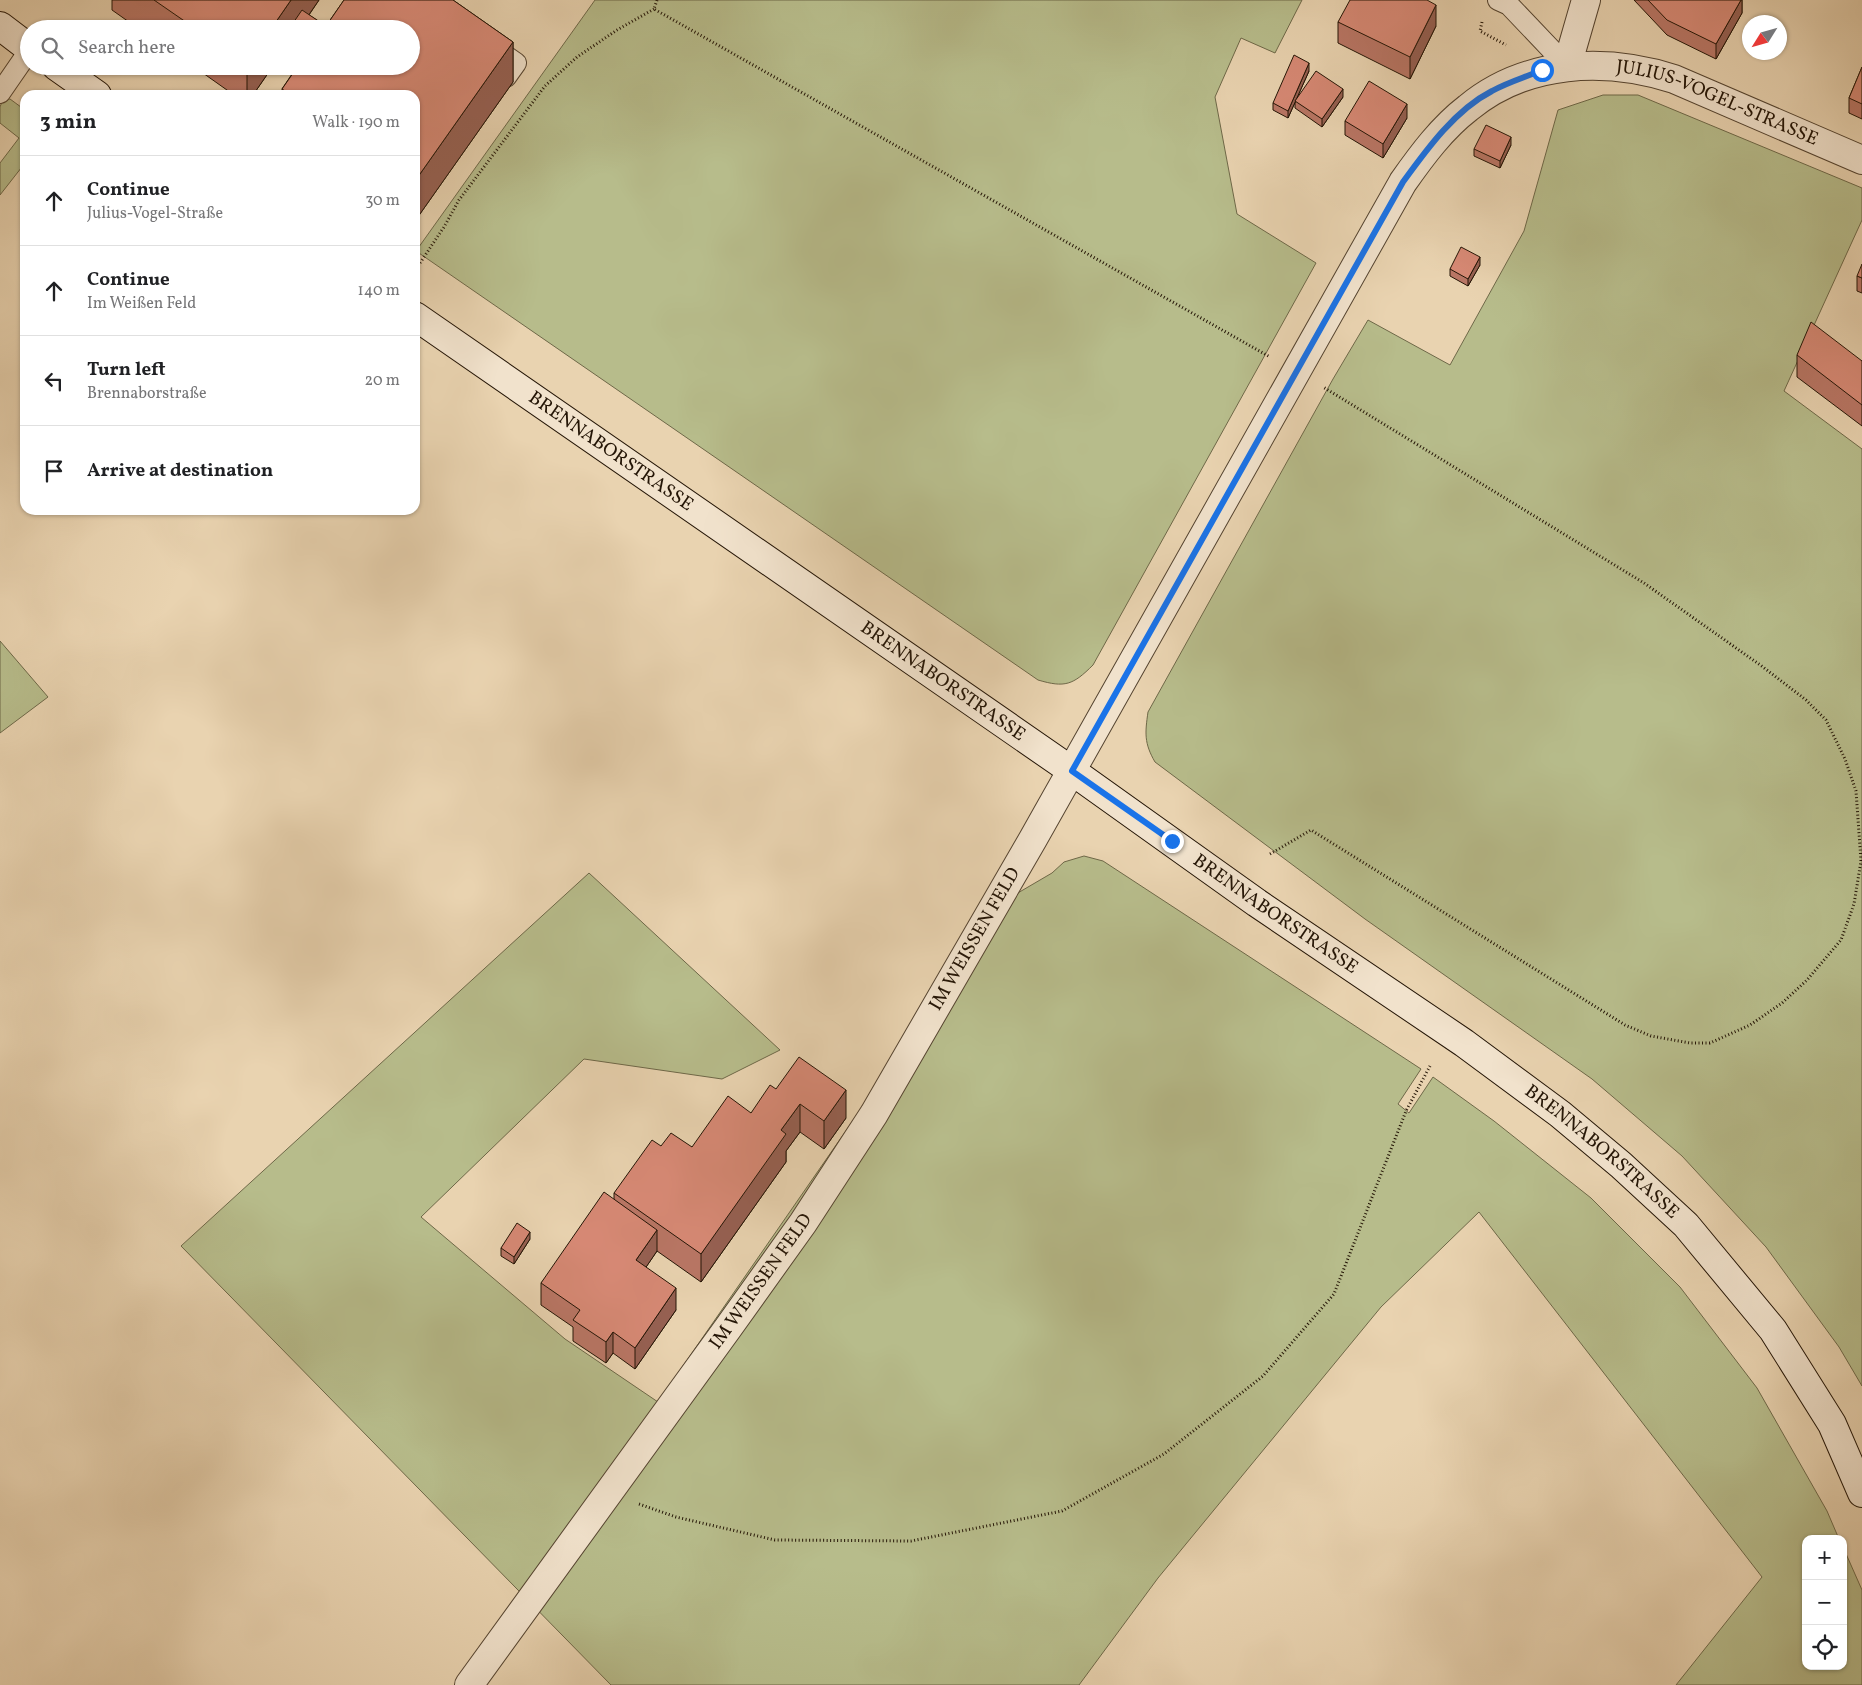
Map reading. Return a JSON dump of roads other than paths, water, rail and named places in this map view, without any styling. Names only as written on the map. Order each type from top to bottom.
[{"type":"street","points":[[1567,66],[1586,0]]},
{"type":"street","points":[[0,26],[20,41]]},
{"type":"street","name":"JULIUS-VOGEL-STRASSE","points":[[1423,154],[1457,117],[1490,91],[1542,70],[1567,66],[1611,66],[1653,72],[1731,102],[1862,160]]},
{"type":"street","points":[[69,75],[90,90]]},
{"type":"street","name":"IM WEISSEN FELD","points":[[469,1685],[803,1223],[874,1114],[1072,771],[1403,182],[1423,154]]},
{"type":"street","name":"BRENNABORSTRASSE","points":[[420,319],[1072,771],[1257,903],[1464,1043],[1560,1114],[1621,1165],[1686,1225],[1773,1330],[1832,1424],[1862,1493]]},
{"type":"lane","points":[[1498,0],[1510,5],[1567,66]]},
{"type":"lane","points":[[478,36],[511,70]]},
{"type":"lane","points":[[0,92],[20,64]]}]
